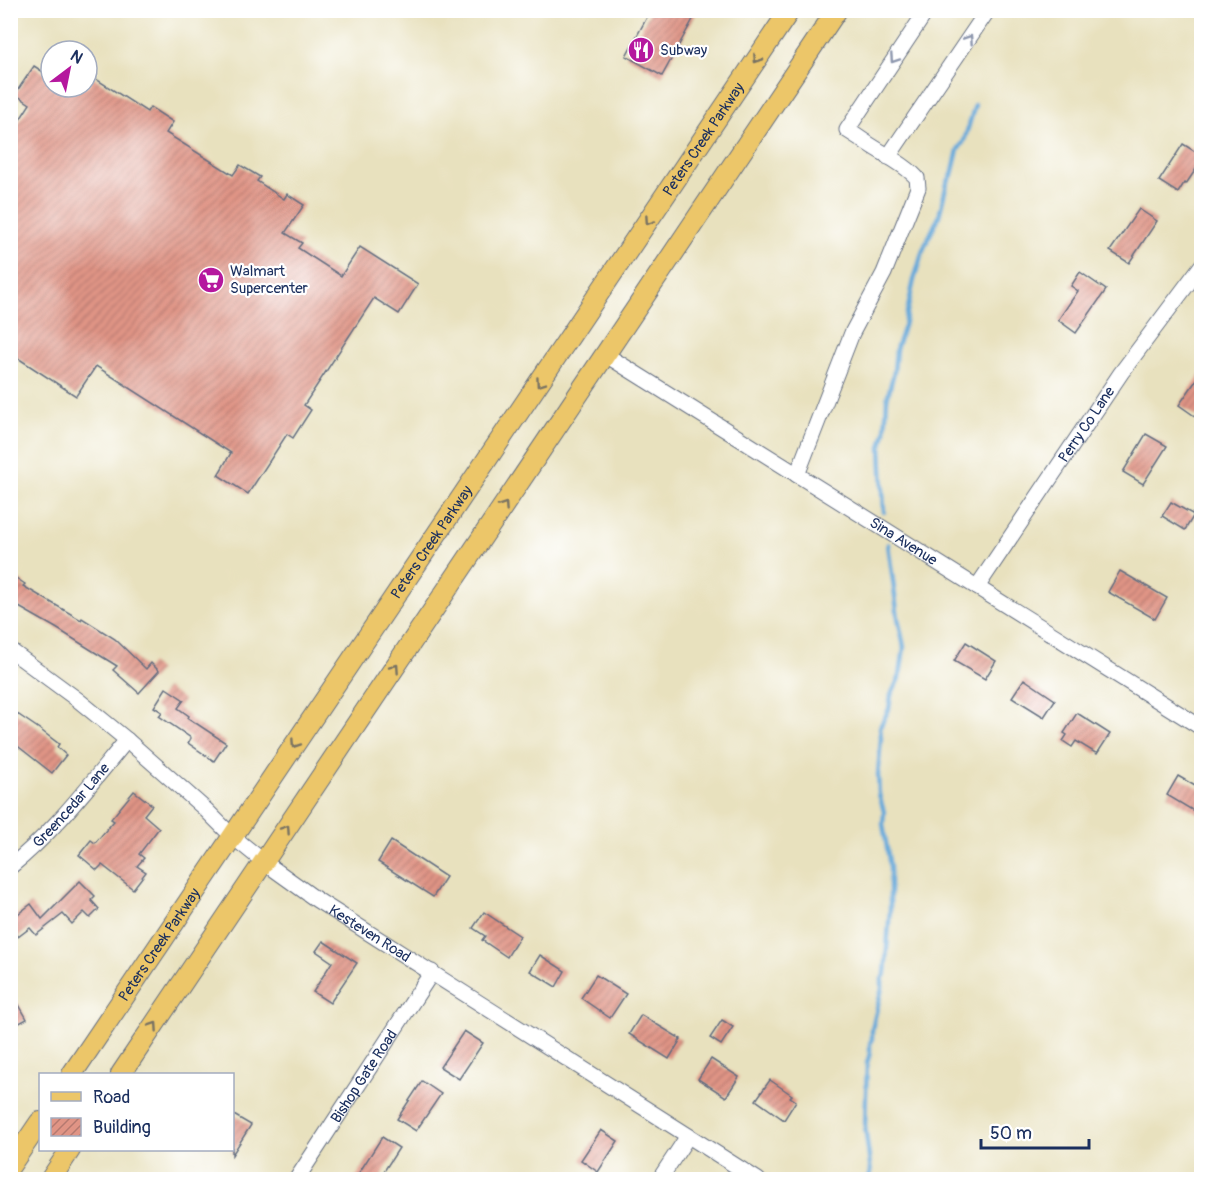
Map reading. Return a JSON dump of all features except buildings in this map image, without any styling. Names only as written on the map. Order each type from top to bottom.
[{"type":"main road","name":"Peters Creek Parkway","points":[[73,1073],[790,10]]},
{"type":"main road","points":[[122,1073],[837,10]]},
{"type":"main road","points":[[10,1167],[39,1124]]},
{"type":"main road","points":[[50,1179],[69,1151]]},
{"type":"street","points":[[797,475],[852,333],[885,273],[918,188],[917,178],[899,162],[847,130],[927,10]]},
{"type":"street","points":[[888,157],[988,10]]},
{"type":"street","name":"Perry Co Lane","points":[[978,587],[1121,372],[1202,265]]},
{"type":"street","name":"Sina Avenue","points":[[606,355],[1202,728]]},
{"type":"street","name":"Kesteven Road","points":[[10,651],[78,700],[127,740],[232,836],[317,900],[758,1179]]},
{"type":"street","name":"Greencedar Lane","points":[[10,867],[60,819],[127,740]]},
{"type":"street","name":"Bishop Gate Road","points":[[297,1179],[432,972]]},
{"type":"street","points":[[659,1179],[688,1136]]},
{"type":"waterway","points":[[884,512],[881,447],[896,349],[923,250],[939,216],[947,183],[952,175],[958,150],[964,141],[975,105]]},
{"type":"waterway","points":[[866,1180],[871,1173],[865,1126],[867,1063],[882,979],[885,974],[890,909],[890,867],[883,824],[884,812],[879,794],[880,727],[889,709],[891,695],[900,676],[904,647],[888,544]]},
{"type":"place","name":"Subway","points":[[641,50]]},
{"type":"place","name":"Walmart Supercenter","points":[[211,280]]}]
